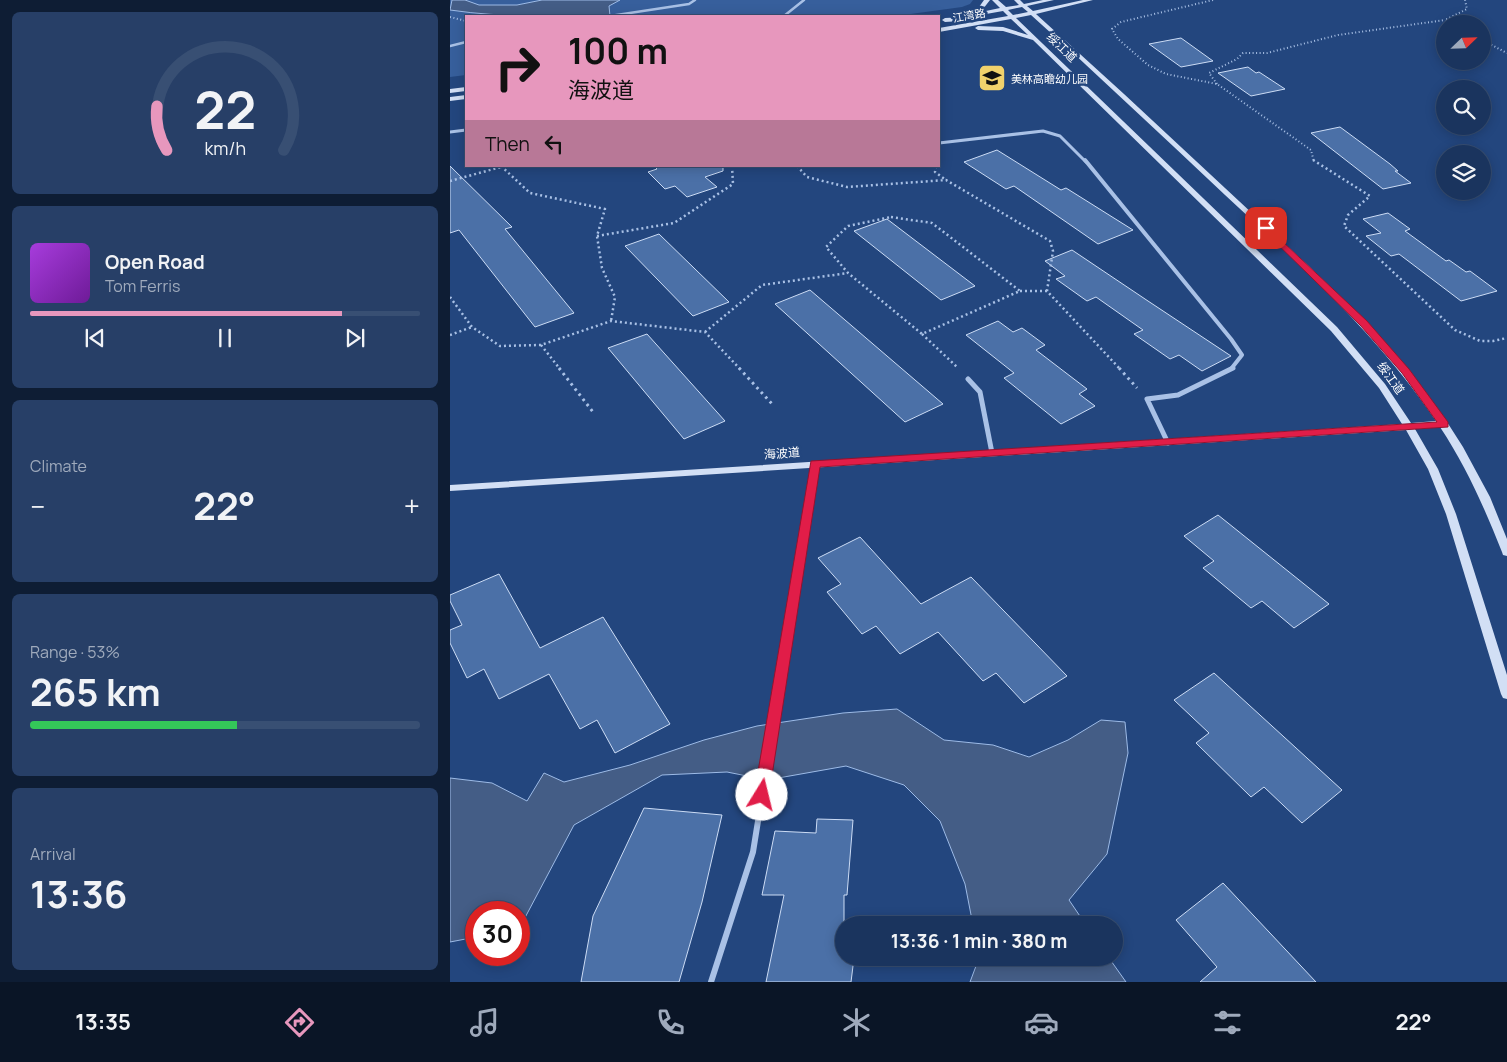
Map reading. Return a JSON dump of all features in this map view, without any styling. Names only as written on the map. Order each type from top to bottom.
[{"type":"main road","points":[[942,20],[976,10],[987,0]]},
{"type":"main road","name":"绥江道","points":[[994,0],[1334,329],[1382,386],[1409,427],[1432,469],[1452,514],[1507,694]]},
{"type":"main road","points":[[952,28],[983,18],[1002,9],[1005,0]]},
{"type":"main road","name":"绥江道","points":[[1017,0],[1294,255],[1364,323],[1406,371],[1467,460],[1496,518],[1507,552]]},
{"type":"main road","name":"江湾路","points":[[942,20],[1052,0]]},
{"type":"main road","points":[[942,20],[1015,19],[1090,0]]},
{"type":"main road","name":"江湾路","points":[[940,30],[1004,19]]},
{"type":"main road","points":[[1015,19],[1030,25]]},
{"type":"main road","points":[[1037,27],[1058,36]]},
{"type":"main road","points":[[952,28],[1003,30],[1037,40]]},
{"type":"main road","points":[[450,91],[465,89]]},
{"type":"main road","points":[[450,99],[465,97]]},
{"type":"main road","name":"海波道","points":[[450,488],[1444,424]]},
{"type":"street","points":[[450,132],[465,130]]},
{"type":"street","points":[[940,143],[1043,131],[1060,136],[1081,156],[1242,355],[1232,369],[1178,395],[1147,399],[1168,443]]},
{"type":"street","points":[[968,379],[980,392],[992,453]]},
{"type":"street","points":[[711,982],[752,852],[815,464]]},
{"type":"lane","points":[[617,15],[689,4],[695,0]]},
{"type":"lane","points":[[785,15],[804,0]]},
{"type":"lane","points":[[450,46],[465,42]]},
{"type":"path","points":[[1213,0],[1122,22],[1112,29],[1118,39],[1148,65],[1166,74],[1217,84]]},
{"type":"path","points":[[1455,15],[1467,9],[1465,0]]},
{"type":"path","points":[[450,17],[465,21]]},
{"type":"path","points":[[1436,21],[1338,35],[1267,53],[1244,53],[1237,59],[1209,73],[1217,84],[1312,150],[1313,161],[1370,196],[1348,215],[1344,226],[1455,330],[1466,337],[1482,342],[1507,338]]},
{"type":"path","points":[[1491,44],[1507,52]]},
{"type":"path","points":[[450,181],[501,167],[530,193],[605,209],[597,236],[602,268],[615,297],[611,321]]},
{"type":"path","points":[[597,236],[674,223],[734,184],[732,167]]},
{"type":"path","points":[[798,167],[807,177],[847,187],[946,180]]},
{"type":"path","points":[[936,167],[935,172],[946,180],[1050,241],[1053,251],[1047,292]]},
{"type":"path","points":[[957,367],[922,334],[848,273],[826,247],[848,226],[891,217],[932,223],[1020,291]]},
{"type":"path","points":[[705,332],[762,286],[848,273]]},
{"type":"path","points":[[922,334],[1020,291],[1047,292],[1147,399]]},
{"type":"path","points":[[450,297],[472,327],[500,346],[541,345],[611,321],[705,332],[773,405]]},
{"type":"path","points":[[450,335],[472,327]]},
{"type":"path","points":[[541,345],[593,412]]},
{"type":"shaded area","points":[[450,0],[973,0],[970,4],[962,7],[903,15],[465,15],[465,75],[450,77]]},
{"type":"shaded area","points":[[452,0],[465,0],[479,5],[517,5],[542,0],[620,0],[609,6],[610,15],[510,15],[450,10]]},
{"type":"shaded area","points":[[897,709],[944,740],[993,745],[1029,757],[1068,740],[1101,720],[1125,722],[1128,753],[1107,854],[1069,900],[1080,916],[971,916],[965,884],[940,821],[904,785],[846,766],[767,780],[727,772],[662,775],[574,825],[530,908],[530,901],[465,901],[465,939],[450,942],[450,778],[492,783],[527,801],[544,773],[564,782],[630,765],[704,740],[757,726],[843,713]]},
{"type":"shaded area","points":[[976,966],[1115,966],[1126,982],[970,982]]},
{"type":"building","points":[[1181,38],[1213,61],[1181,67],[1149,44]]},
{"type":"building","points":[[1248,67],[1285,89],[1251,96],[1218,73]]},
{"type":"building","points":[[1340,127],[1390,164],[1398,171],[1395,171],[1411,183],[1383,189],[1311,133]]},
{"type":"building","points":[[997,150],[1061,190],[1066,188],[1133,230],[1098,244],[1014,186],[1006,189],[964,162]]},
{"type":"building","points":[[450,166],[512,227],[505,229],[574,313],[535,327],[459,230],[450,233]]},
{"type":"building","points":[[655,167],[723,167],[723,171],[705,177],[717,187],[687,197],[675,186],[665,189],[648,172],[657,169]]},
{"type":"building","points":[[1388,213],[1410,229],[1405,231],[1446,261],[1449,260],[1466,272],[1470,271],[1497,291],[1461,301],[1399,254],[1391,256],[1366,236],[1381,233],[1363,219]]},
{"type":"building","points":[[887,219],[975,286],[941,300],[854,231]]},
{"type":"building","points":[[659,234],[729,302],[693,316],[625,246]]},
{"type":"building","points":[[1072,250],[1231,356],[1202,371],[1179,355],[1170,359],[1134,334],[1143,330],[1096,297],[1087,301],[1056,279],[1065,276],[1045,261]]},
{"type":"building","points":[[810,290],[943,404],[905,422],[775,304]]},
{"type":"building","points":[[998,321],[1013,332],[1022,328],[1045,345],[1036,350],[1087,389],[1079,394],[1095,406],[1061,424],[1004,378],[1014,373],[966,335]]},
{"type":"building","points":[[647,334],[725,421],[684,439],[608,348]]},
{"type":"building","points":[[1218,515],[1329,604],[1294,628],[1262,601],[1251,608],[1203,568],[1214,561],[1184,536]]},
{"type":"building","points":[[860,537],[921,604],[971,577],[1067,676],[1024,703],[996,673],[983,681],[938,632],[900,654],[876,626],[862,634],[827,592],[841,584],[818,558]]},
{"type":"building","points":[[499,574],[540,648],[603,617],[670,724],[615,753],[597,720],[580,729],[549,674],[499,699],[484,669],[467,678],[450,643],[450,630],[462,625],[450,601],[450,595]]},
{"type":"building","points":[[1214,673],[1342,790],[1302,823],[1264,787],[1251,797],[1196,743],[1209,733],[1174,700]]},
{"type":"building","points":[[644,808],[722,815],[702,902],[679,982],[581,982],[593,916]]},
{"type":"building","points":[[817,819],[853,820],[847,895],[844,895],[844,916],[835,916],[835,966],[853,966],[851,982],[766,982],[784,895],[762,895],[775,831],[816,833]]},
{"type":"building","points":[[1223,883],[1316,982],[1200,982],[1217,967],[1176,920]]},
{"type":"place","name":"美林高瞻幼儿园","points":[[992,78]]},
{"type":"route","points":[[762,795],[815,464],[1444,424],[1406,371],[1364,323],[1266,228]]}]
